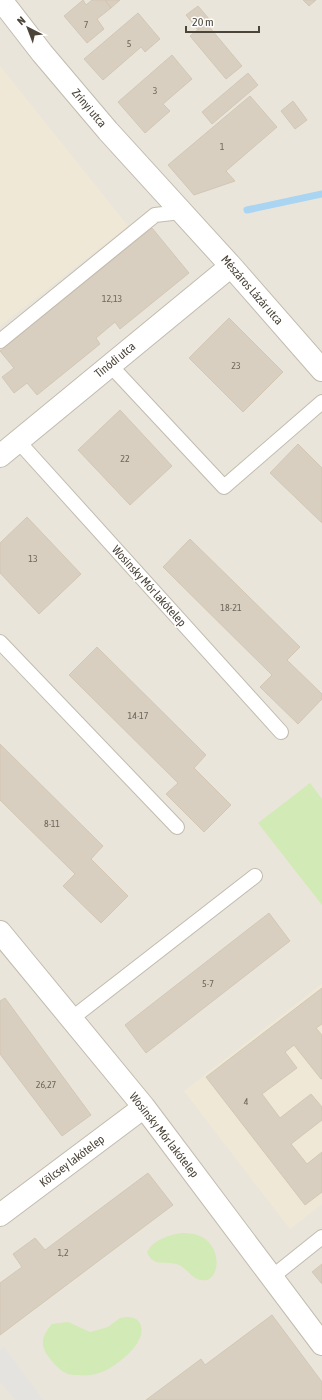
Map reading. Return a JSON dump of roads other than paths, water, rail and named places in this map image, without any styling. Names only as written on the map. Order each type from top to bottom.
[{"type":"street","name":"Zrínyi utca","points":[[1,0],[42,53],[108,131],[182,212]]},
{"type":"street","name":"Mészáros Lázár utca","points":[[182,212],[322,370]]},
{"type":"street","name":"Tinódi utca","points":[[0,456],[231,266]]},
{"type":"street","name":"Wosinsky Mór lakótelep","points":[[0,932],[144,1107],[322,1344]]},
{"type":"street","name":"Kölcsey lakótelep","points":[[0,1215],[144,1107]]},
{"type":"lane","points":[[0,341],[155,215],[182,212]]},
{"type":"lane","points":[[110,365],[224,488],[322,402]]},
{"type":"lane","name":"Wosinsky Mór lakótelep","points":[[18,441],[281,732]]},
{"type":"lane","points":[[0,642],[177,827]]},
{"type":"lane","points":[[71,1019],[255,876]]},
{"type":"lane","points":[[272,1277],[322,1237]]},
{"type":"waterway","points":[[247,210],[322,194]]}]
